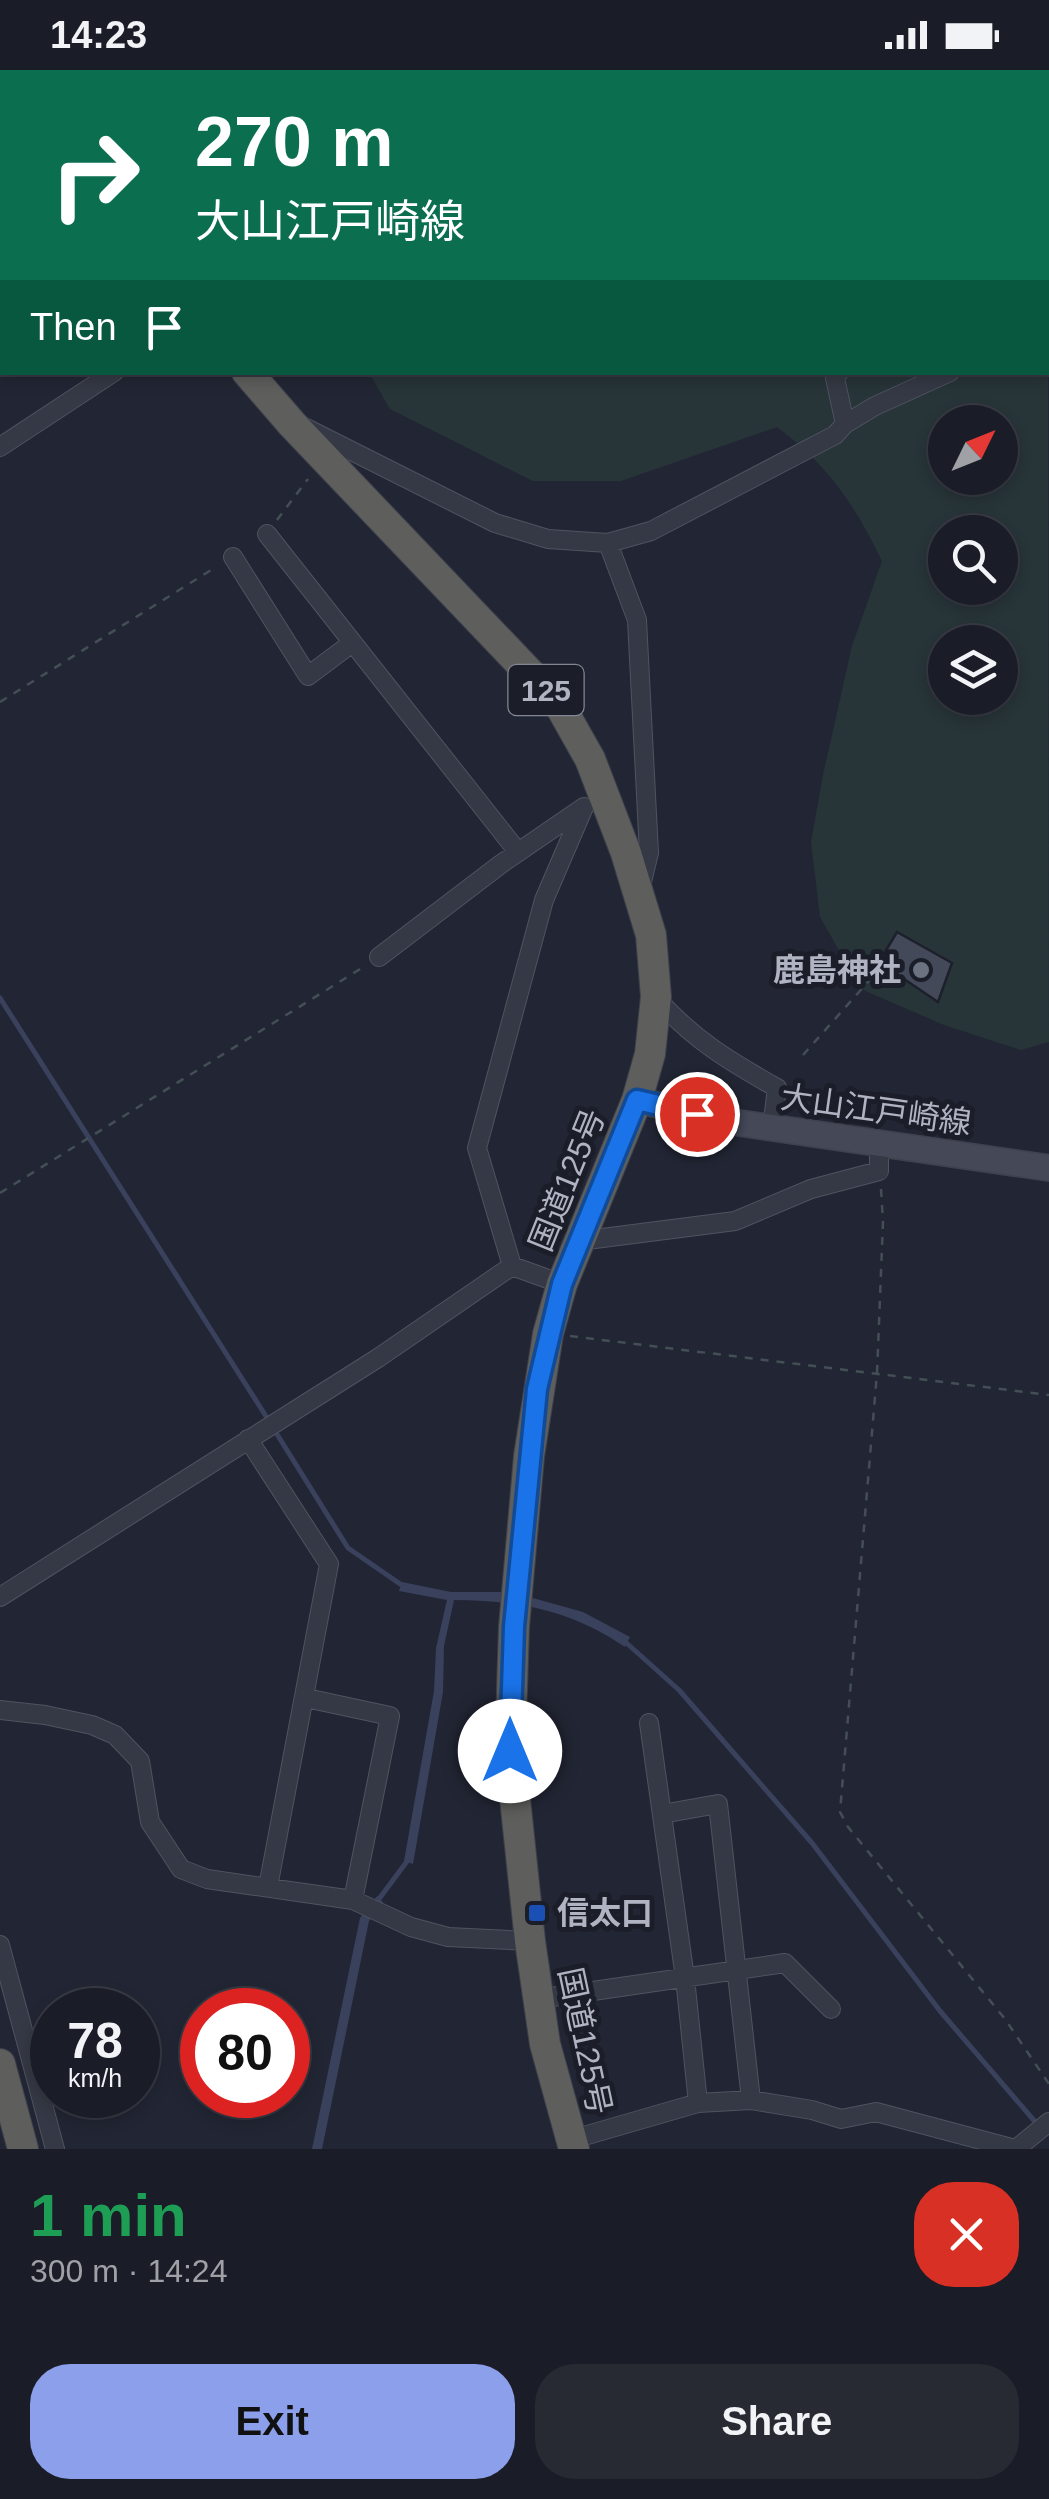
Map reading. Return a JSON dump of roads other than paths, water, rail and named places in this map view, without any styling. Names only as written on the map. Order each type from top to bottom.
[{"type":"highway","name":"国道125号","points":[[250,375],[559,704],[579,736],[594,800],[639,893],[651,935],[656,997],[650,1054],[637,1100],[562,1284],[548,1334],[535,1406],[514,1627],[510,1751],[530,1940],[552,2080],[572,2144]]},
{"type":"highway","points":[[0,2064],[23,2149]]},
{"type":"main road","name":"大山江戸崎線","points":[[637,1100],[719,1120],[1049,1168]]},
{"type":"street","points":[[0,447],[109,375]]},
{"type":"street","points":[[837,375],[844,424]]},
{"type":"street","points":[[292,424],[308,428],[495,523],[548,539],[608,543],[651,530],[834,435],[844,424],[875,406],[943,375]]},
{"type":"street","points":[[266,534],[518,852]]},
{"type":"street","points":[[608,543],[636,620],[649,852],[639,893]]},
{"type":"street","points":[[233,557],[308,676],[352,643]]},
{"type":"street","points":[[379,958],[518,852],[594,800]]},
{"type":"street","points":[[512,1266],[477,1148],[544,900],[594,800]]},
{"type":"street","points":[[656,997],[685,1030],[708,1048],[778,1088],[772,1128]]},
{"type":"street","points":[[578,1241],[735,1221],[811,1189],[879,1171],[879,1144]]},
{"type":"street","points":[[512,1266],[562,1284]]},
{"type":"street","points":[[0,1596],[378,1358],[512,1266]]},
{"type":"street","points":[[252,1436],[330,1564],[268,1887]]},
{"type":"street","points":[[306,1698],[390,1716],[353,1900]]},
{"type":"street","points":[[0,1710],[76,1721],[115,1736],[140,1761],[150,1822],[180,1869],[207,1879],[353,1900],[411,1926],[448,1936],[530,1940]]},
{"type":"street","points":[[649,1724],[685,1978],[698,2103]]},
{"type":"street","points":[[662,1814],[718,1804],[750,2100]]},
{"type":"street","points":[[0,1945],[55,2149]]},
{"type":"street","points":[[538,1999],[785,1964],[831,2009]]},
{"type":"street","points":[[572,2144],[698,2103],[750,2100],[841,2119],[876,2112],[1015,2149],[1049,2122]]},
{"type":"water","points":[[402,1582],[451,1592],[511,1592],[583,1612],[630,1637],[625,1647],[584,1624],[543,1610],[501,1602],[454,1600],[444,1646],[443,1692],[413,1864],[404,1861],[434,1691],[436,1648],[447,1600],[399,1591]]},
{"type":"water","points":[[377,1896],[383,1902],[369,1921],[322,2149],[312,2149],[360,1918]]},
{"type":"waterway","points":[[0,998],[269,1421]]},
{"type":"waterway","points":[[275,1431],[348,1548],[406,1588]]},
{"type":"waterway","points":[[622,1639],[679,1690],[812,1843],[940,2011],[1037,2124]]},
{"type":"waterway","points":[[376,1903],[408,1860]]},
{"type":"place","name":"鹿島神社","points":[[921,970]]},
{"type":"place","name":"信太口","points":[[537,1913]]}]
